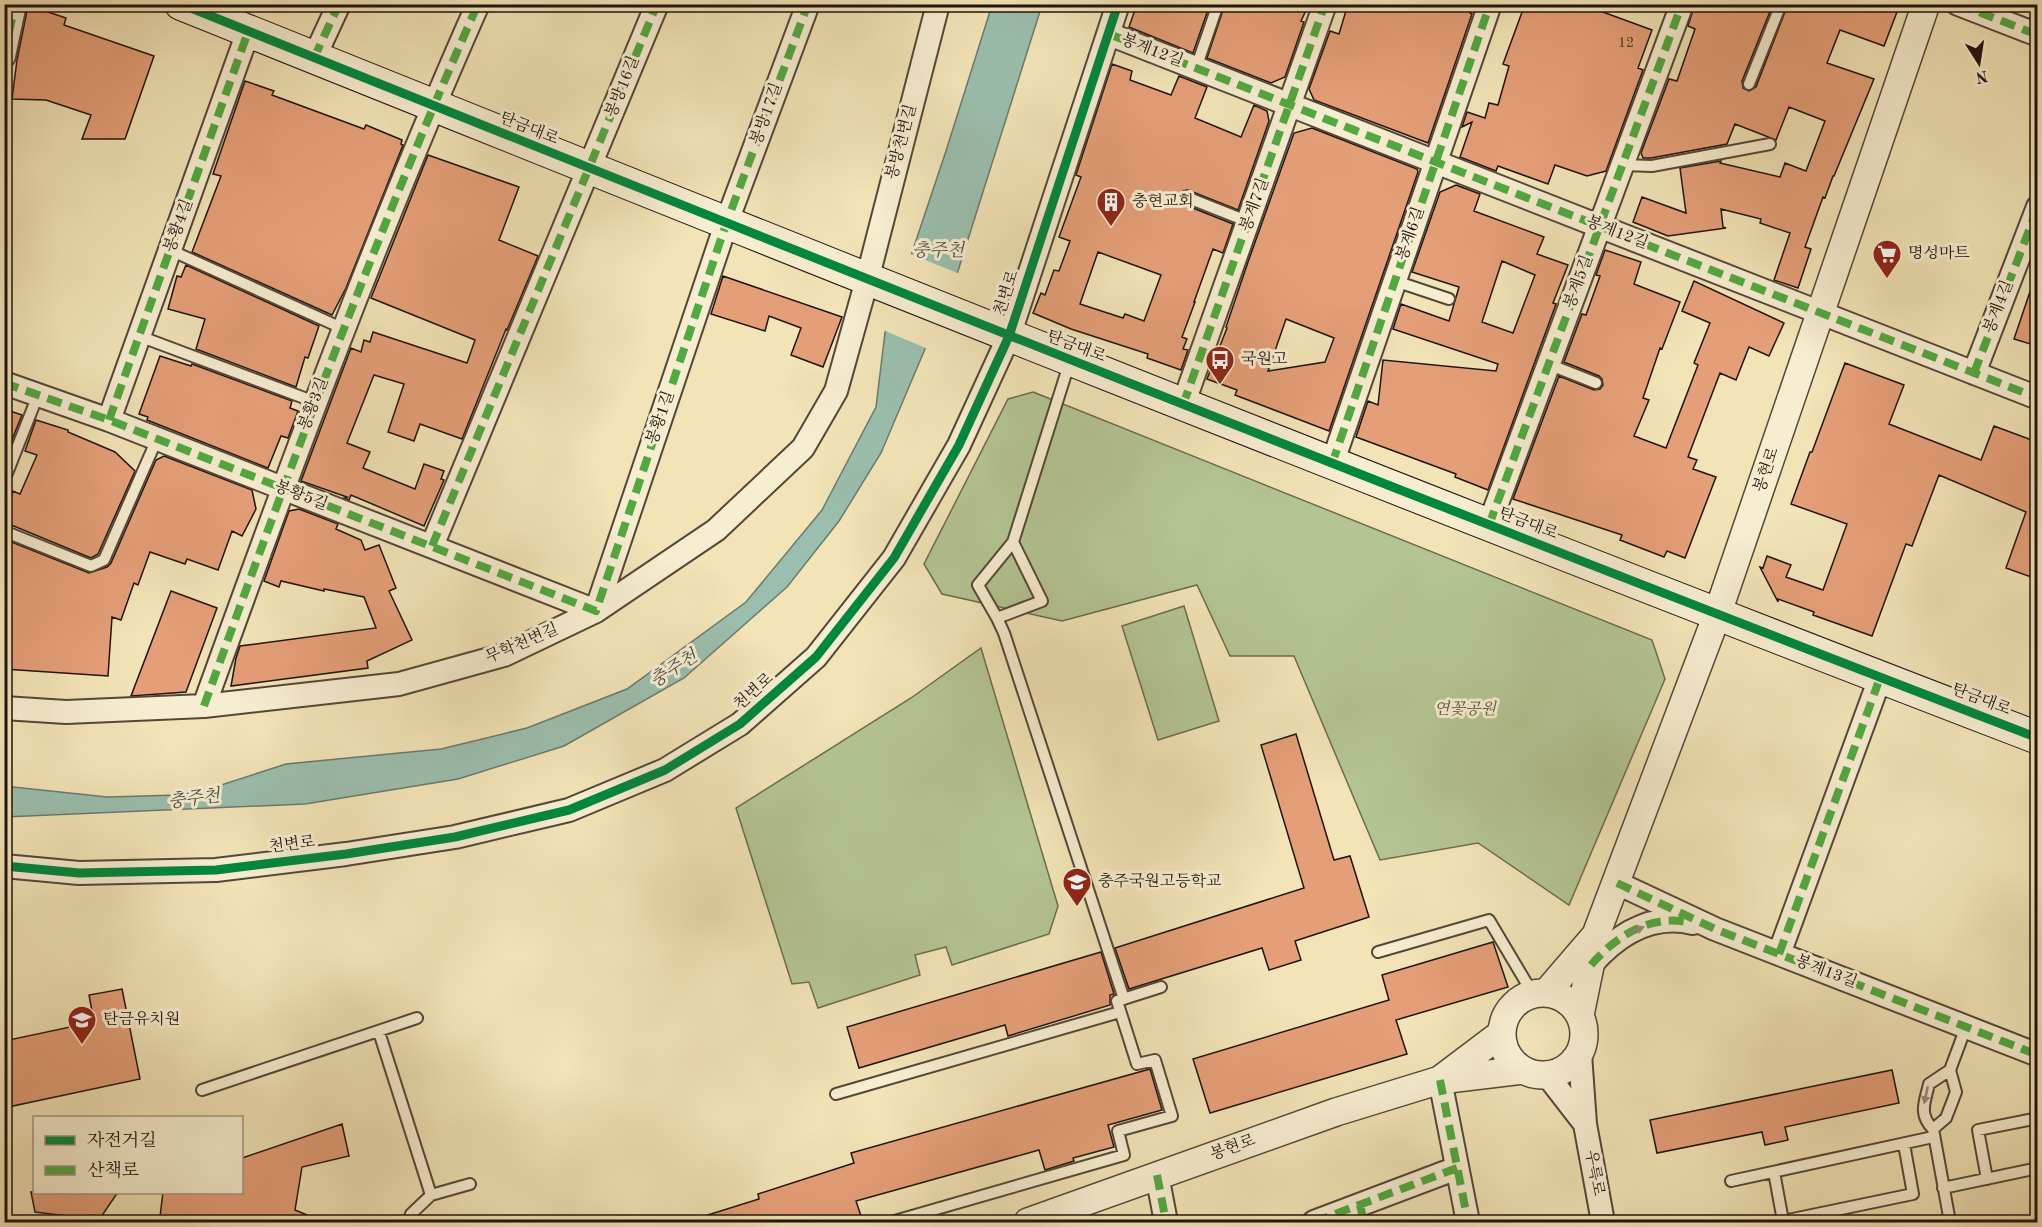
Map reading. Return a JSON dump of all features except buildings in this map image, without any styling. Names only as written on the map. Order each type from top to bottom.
[{"type":"main road","name":"탄금대로","points":[[181,4],[726,224],[1332,464],[2037,738]]},
{"type":"street","points":[[4,56],[15,4]]},
{"type":"street","points":[[314,58],[339,4]]},
{"type":"street","name":"봉황3길","points":[[204,706],[315,402],[433,106],[478,4]]},
{"type":"street","name":"봉방16길","points":[[432,546],[657,4]]},
{"type":"street","name":"봉방17길","points":[[726,224],[808,4]]},
{"type":"street","name":"봉방천변길","points":[[867,280],[938,4]]},
{"type":"street","name":"천변로","points":[[4,866],[79,873],[216,870],[346,854],[454,837],[569,810],[665,770],[740,724],[816,657],[873,585],[894,558],[959,445],[1009,336],[1118,4]]},
{"type":"street","name":"봉계7길","points":[[1183,405],[1325,4]]},
{"type":"street","name":"봉계6길","points":[[1332,464],[1490,4]]},
{"type":"street","name":"봉계5길","points":[[1489,525],[1682,4]]},
{"type":"street","name":"봉현로","points":[[1580,1015],[1597,932],[1717,615],[1926,4]]},
{"type":"street","points":[[1958,4],[2037,36]]},
{"type":"street","name":"봉황4길","points":[[109,420],[248,32]]},
{"type":"street","name":"봉계12길","points":[[1109,34],[2037,398]]},
{"type":"street","name":"봉계4길","points":[[1974,373],[2035,219]]},
{"type":"street","name":"봉황1길","points":[[596,611],[726,224]]},
{"type":"street","name":"무학천변길","points":[[4,708],[66,711],[204,706],[399,684],[504,655],[596,611],[716,530],[803,448],[836,391],[867,280]]},
{"type":"street","name":"봉황5길","points":[[4,383],[109,420],[282,490],[596,611]]},
{"type":"street","points":[[1779,954],[1880,678]]},
{"type":"street","name":"봉계13길","points":[[1617,883],[1715,929],[2037,1054]]},
{"type":"street","points":[[1590,965],[1607,946],[1623,934],[1653,923],[1677,920],[1715,929]]},
{"type":"street","name":"봉현로","points":[[1539,993],[1597,932]]},
{"type":"street","points":[[1539,993],[1560,996],[1571,1003],[1580,1015],[1584,1027],[1584,1041],[1580,1054],[1572,1064],[1560,1072],[1535,1073],[1514,1063],[1507,1054],[1502,1033],[1504,1019],[1521,999],[1539,993]]},
{"type":"street","name":"봉현로","points":[[1440,1080],[1502,1033]]},
{"type":"street","name":"우륵로","points":[[1580,1054],[1585,1124],[1603,1222]]},
{"type":"street","name":"봉현로","points":[[1028,1222],[1336,1112],[1440,1080],[1535,1073]]},
{"type":"street","name":"우륵로","points":[[1535,1073],[1585,1124]]},
{"type":"street","points":[[1440,1080],[1468,1222]]},
{"type":"street","points":[[1314,1222],[1362,1214],[1457,1168]]},
{"type":"street","points":[[1157,1175],[1166,1222]]},
{"type":"lane","name":"봉계12길","points":[[1196,68],[1218,4]]},
{"type":"lane","points":[[1749,84],[1781,4]]},
{"type":"lane","points":[[1622,165],[1652,166],[1770,144]]},
{"type":"lane","points":[[1186,197],[1249,222]]},
{"type":"lane","points":[[170,250],[344,329]]},
{"type":"lane","points":[[1395,281],[1449,299]]},
{"type":"lane","points":[[139,336],[315,402]]},
{"type":"lane","points":[[1070,360],[1013,542],[978,585],[1004,633],[1125,999]]},
{"type":"lane","points":[[1548,364],[1596,383]]},
{"type":"lane","points":[[4,481],[38,395]]},
{"type":"lane","points":[[4,528],[6,532],[91,566],[105,560],[157,440]]},
{"type":"lane","points":[[997,618],[1042,601],[1013,542]]},
{"type":"lane","points":[[1378,952],[1489,920],[1539,993]]},
{"type":"lane","points":[[891,1222],[1124,1155],[1118,1131],[1172,1116],[1155,1060],[1137,1064],[1117,1001],[1161,987]]},
{"type":"lane","points":[[836,1094],[1120,1012]]},
{"type":"lane","points":[[202,1090],[417,1018]]},
{"type":"lane","points":[[1731,1181],[1904,1144],[1933,1133],[1946,1118],[1956,1092],[1950,1070],[1966,1027]]},
{"type":"lane","points":[[379,1032],[431,1195]]},
{"type":"lane","points":[[1950,1070],[1929,1084],[1924,1109],[1925,1121],[1933,1133],[1950,1222]]},
{"type":"lane","points":[[1987,1179],[1978,1130],[2037,1118]]},
{"type":"lane","points":[[1774,1172],[1784,1221],[1913,1194],[1904,1144]]},
{"type":"lane","points":[[1943,1188],[2037,1168]]},
{"type":"lane","points":[[409,1222],[411,1214],[431,1195],[470,1184]]},
{"type":"green space","name":"연꽃공원","points":[[1033,392],[1652,640],[1665,679],[1569,905],[1478,843],[1380,860],[1294,656],[1230,656],[1197,585],[1062,621],[942,594],[924,564],[1008,399]]},
{"type":"green space","points":[[1184,606],[1219,721],[1158,740],[1122,626]]},
{"type":"green space","points":[[981,648],[1058,906],[1049,934],[952,965],[946,947],[915,955],[920,975],[818,1008],[809,982],[792,984],[736,808],[911,698]]},
{"type":"water","name":"충주천","points":[[992,5],[1042,5],[958,271],[881,453],[839,521],[787,587],[684,678],[564,746],[458,779],[305,804],[5,817],[4,786],[107,797],[180,795],[212,788],[286,764],[441,749],[527,728],[627,689],[746,602],[822,510],[876,407],[885,333]]},
{"type":"pier","points":[[908,253],[960,274],[928,349],[883,330]]},
{"type":"marked path","points":[[4,56],[15,4]]},
{"type":"marked path","points":[[314,58],[339,4]]},
{"type":"marked path","points":[[204,706],[268,529],[369,265],[478,4]]},
{"type":"marked path","points":[[432,546],[657,4]]},
{"type":"marked path","points":[[4,383],[109,420],[596,611],[726,224],[808,4]]},
{"type":"marked path","points":[[1183,405],[1325,4]]},
{"type":"marked path","points":[[1332,464],[1490,4]]},
{"type":"marked path","points":[[1489,525],[1682,4]]},
{"type":"marked path","points":[[1958,4],[2038,35]]},
{"type":"marked path","points":[[109,420],[248,32]]},
{"type":"marked path","points":[[1109,34],[2038,398]]},
{"type":"marked path","points":[[1974,373],[2038,207]]},
{"type":"marked path","points":[[1779,954],[1880,678]]},
{"type":"marked path","points":[[1617,883],[1715,929],[2038,1055]]},
{"type":"marked path","points":[[1591,965],[1601,954],[1635,929],[1662,921],[1691,923]]},
{"type":"marked path","points":[[1440,1080],[1468,1222]]},
{"type":"marked path","points":[[1314,1222],[1457,1168]]},
{"type":"marked path","points":[[1157,1175],[1166,1222]]},
{"type":"marked path","points":[[1360,1205],[1364,1222]]},
{"type":"cycle path","points":[[181,4],[1108,374],[2038,738]]},
{"type":"cycle path","points":[[4,866],[79,873],[216,870],[346,854],[455,837],[569,810],[665,770],[740,724],[816,657],[894,558],[959,445],[1009,336],[1118,4]]},
{"type":"place","name":"충현교회","points":[[1111,228]]},
{"type":"place","name":"명성마트","points":[[1887,280]]},
{"type":"place","name":"국원고","points":[[1220,386]]},
{"type":"place","name":"충주국원고등학교","points":[[1077,908]]},
{"type":"place","name":"탄금유치원","points":[[82,1046]]}]
